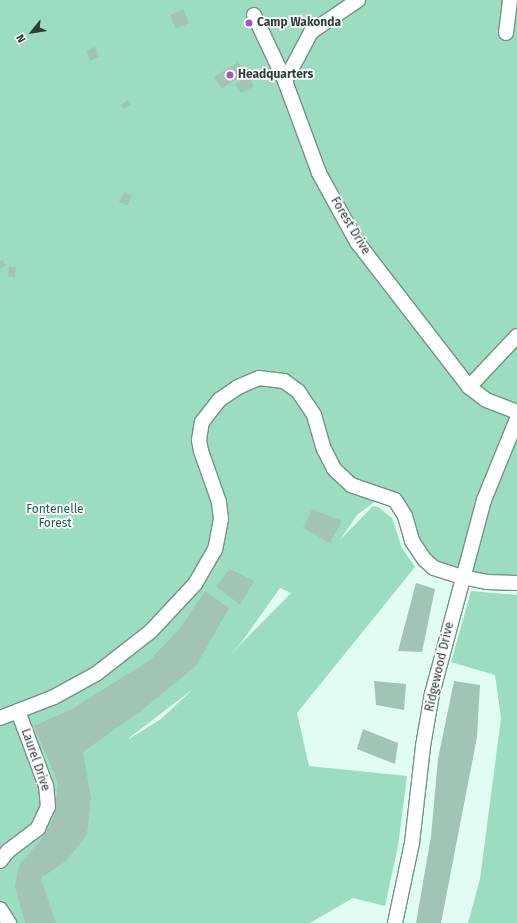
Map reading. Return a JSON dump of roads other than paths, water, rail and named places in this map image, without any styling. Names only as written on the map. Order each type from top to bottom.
[{"type":"street","points":[[285,81],[311,32],[358,0]]},
{"type":"street","points":[[506,33],[510,0]]},
{"type":"street","name":"Forest Drive","points":[[254,15],[285,81],[319,173],[358,242],[469,387],[486,400],[517,412]]},
{"type":"street","points":[[469,387],[517,336]]},
{"type":"street","points":[[0,718],[18,712],[77,685],[114,661],[151,631],[195,584],[215,550],[221,519],[219,502],[201,451],[199,440],[202,422],[219,400],[238,387],[259,378],[276,378],[298,391],[314,415],[324,449],[334,469],[351,485],[395,500],[405,516],[412,541],[425,560],[434,568],[462,577],[487,582],[517,583]]},
{"type":"street","name":"Ridgewood Drive","points":[[395,923],[412,843],[423,746],[432,694],[462,577],[484,500],[517,419]]},
{"type":"street","name":"Laurel Drive","points":[[0,861],[8,851],[38,828],[48,807],[46,786],[18,712]]},
{"type":"street","points":[[0,909],[9,923]]},
{"type":"place","name":"Camp Wakonda","points":[[249,23]]},
{"type":"place","name":"Headquarters","points":[[230,75]]},
{"type":"park label","name":"Fontenelle Forest","points":[[55,517]]}]
